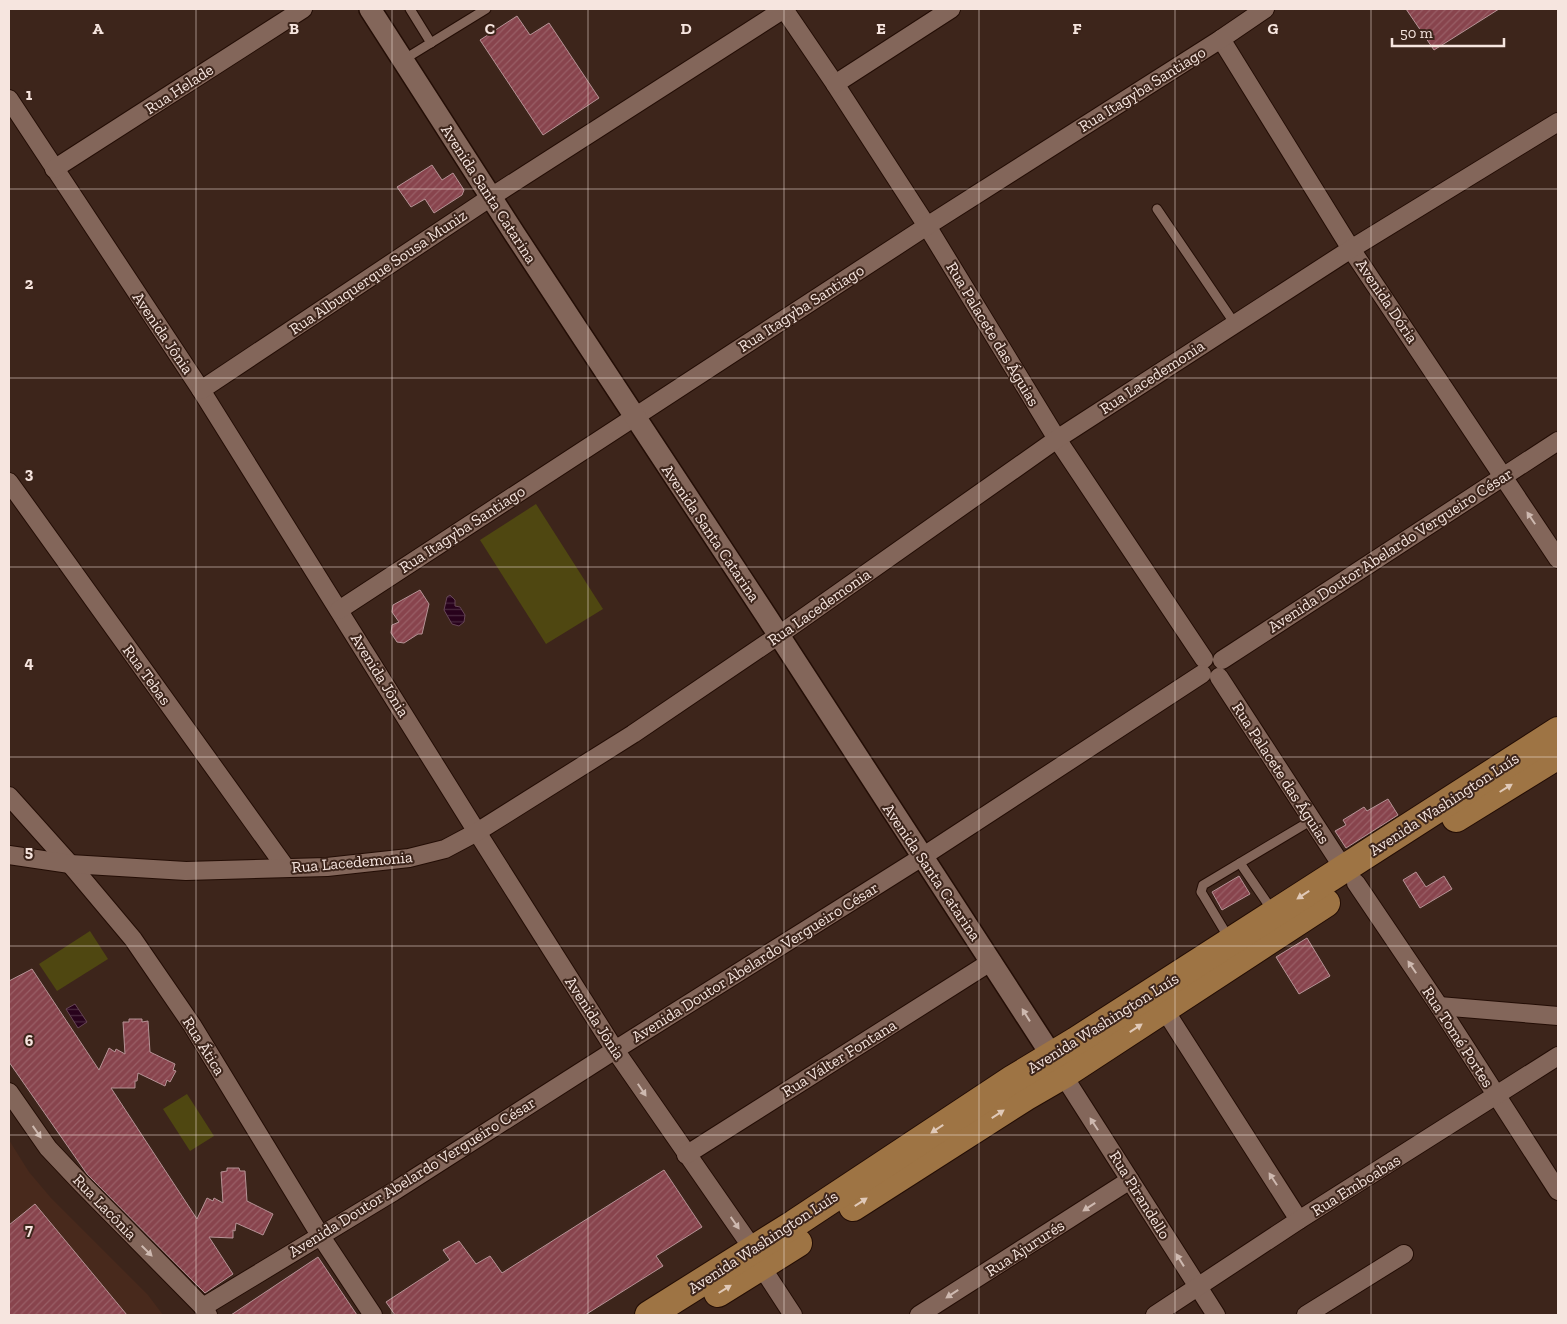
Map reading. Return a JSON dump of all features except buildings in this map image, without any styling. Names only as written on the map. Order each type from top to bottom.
[{"type":"highway","name":"Avenida Washington Luís","points":[[1057,1066],[1164,1009],[1558,731]]},
{"type":"highway","name":"Avenida Washington Luís","points":[[649,1315],[757,1258],[1025,1097],[1057,1066],[1231,941],[1274,914],[1350,876],[1558,756]]},
{"type":"highway","name":"Avenida Washington Luís","points":[[683,1315],[757,1258]]},
{"type":"street","name":"Rua Helade","points":[[54,169],[304,9]]},
{"type":"street","name":"Avenida Santa Catarina","points":[[370,9],[633,416],[992,962],[1057,1066]]},
{"type":"street","name":"Rua Palacete das Águias","points":[[784,9],[927,226],[1057,439],[1350,876]]},
{"type":"street","name":"Rua Albuquerque Sousa Muniz","points":[[200,390],[491,197],[784,9]]},
{"type":"street","points":[[835,84],[951,9]]},
{"type":"street","name":"Rua Itagyba Santiago","points":[[339,610],[633,416],[1265,9]]},
{"type":"street","name":"Avenida Dória","points":[[1221,39],[1351,248],[1558,559]]},
{"type":"street","name":"Avenida Jônia","points":[[9,99],[200,390],[615,1050],[757,1258],[793,1315]]},
{"type":"street","name":"Rua Lacedemonia","points":[[9,855],[70,864],[186,872],[327,867],[409,858],[444,848],[477,832],[633,734],[779,636],[1057,439],[1351,248],[1558,122]]},
{"type":"street","name":"Avenida Doutor Abelardo Vergueiro César","points":[[206,1311],[320,1235],[393,1192],[922,857],[1558,441]]},
{"type":"street","name":"Rua Tebas","points":[[9,482],[286,868]]},
{"type":"street","name":"Rua Ática","points":[[9,796],[70,864],[133,940],[192,1025],[320,1235],[373,1315]]},
{"type":"street","name":"Rua Tomé Portes","points":[[1350,876],[1439,1006],[1558,1191]]},
{"type":"street","name":"Rua Válter Fontana","points":[[686,1155],[992,962]]},
{"type":"street","points":[[1439,1006],[1558,1016]]},
{"type":"street","points":[[1164,1009],[1299,1220]]},
{"type":"street","name":"Rua Emboabas","points":[[1155,1315],[1299,1220],[1558,1056]]},
{"type":"street","name":"Rua Pirandello","points":[[1057,1066],[1216,1315]]},
{"type":"street","name":"Rua Lacônia","points":[[9,1092],[48,1148],[206,1311]]},
{"type":"street","name":"Rua Ajururés","points":[[919,1315],[1130,1180]]},
{"type":"street","points":[[1306,1315],[1404,1254]]},
{"type":"lane","points":[[410,9],[431,43]]},
{"type":"lane","points":[[403,60],[486,9]]},
{"type":"lane","points":[[1157,209],[1235,324]]},
{"type":"lane","points":[[1231,941],[1203,895],[1203,885],[1312,820]]},
{"type":"lane","points":[[1240,863],[1274,914]]},
{"type":"shaded area","points":[[536,504],[603,609],[546,644],[480,540]]},
{"type":"shaded area","points":[[450,595],[455,600],[455,606],[460,607],[465,615],[464,622],[459,626],[452,624],[444,610],[447,597]]},
{"type":"shaded area","points":[[90,931],[108,959],[57,991],[39,964]]},
{"type":"shaded area","points":[[75,1004],[87,1022],[78,1028],[66,1009]]},
{"type":"shaded area","points":[[187,1094],[214,1136],[190,1151],[163,1109]]},
{"type":"shaded area","points":[[9,1140],[29,1172],[51,1198],[148,1295],[163,1315],[9,1315]]}]
